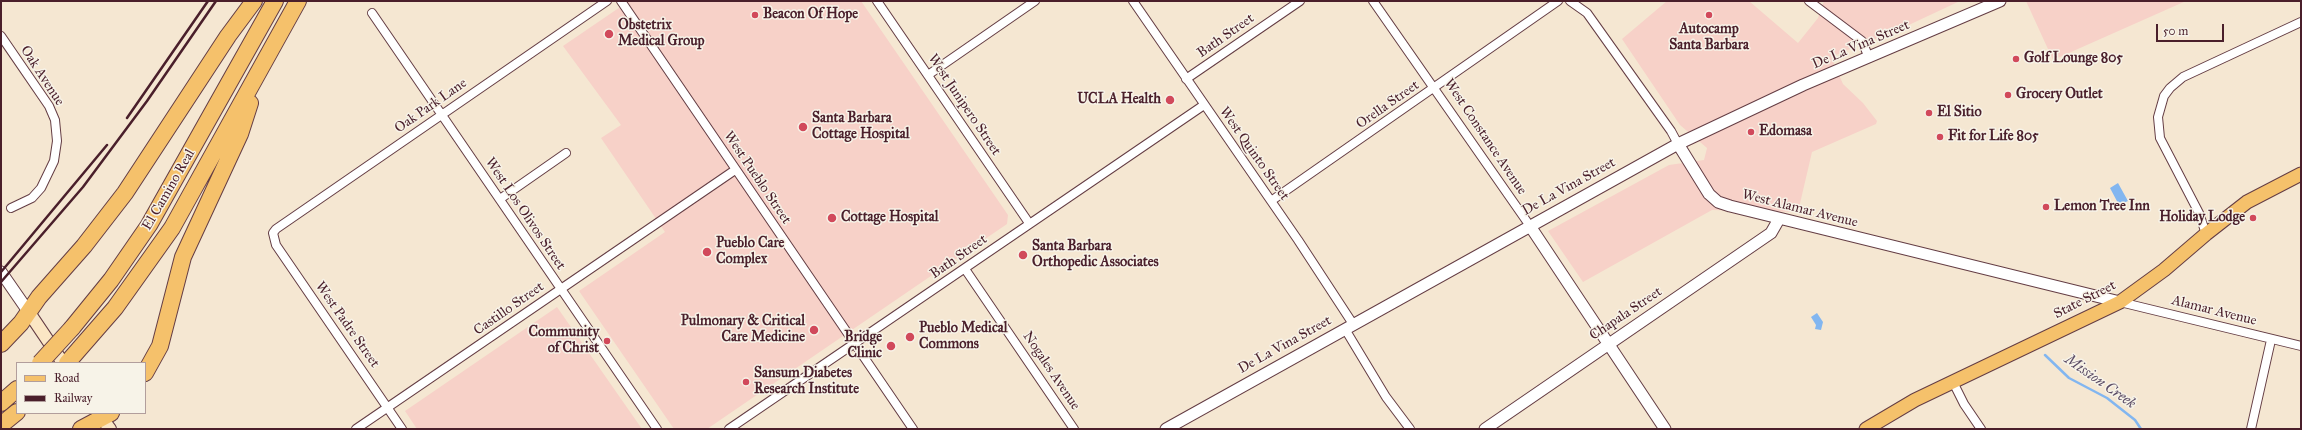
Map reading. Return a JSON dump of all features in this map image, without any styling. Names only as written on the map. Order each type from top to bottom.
[{"type":"highway","points":[[1,344],[21,323],[28,311],[84,246],[125,193],[228,36],[254,1]]},
{"type":"highway","name":"El Camino Real","points":[[41,362],[72,328],[111,280],[149,226],[274,1]]},
{"type":"highway","name":"El Camino Real","points":[[69,362],[84,346],[134,282],[172,228],[297,4]]},
{"type":"highway","points":[[146,371],[160,346],[183,257],[240,134],[260,71]]},
{"type":"highway","points":[[1,403],[16,390]]},
{"type":"highway","points":[[1,425],[16,413]]},
{"type":"highway","points":[[81,429],[105,418]]},
{"type":"main road","name":"State Street","points":[[1866,429],[1915,400],[2120,302],[2164,270],[2206,234],[2247,202],[2301,174]]},
{"type":"main road","points":[[28,311],[62,362]]},
{"type":"street","name":"Oak Park Lane","points":[[272,236],[276,229],[607,1]]},
{"type":"street","name":"West Pueblo Street","points":[[621,1],[913,429]]},
{"type":"street","name":"West Junipero Street","points":[[877,1],[1028,223]]},
{"type":"street","points":[[928,75],[1035,1]]},
{"type":"street","name":"West Quinto Street","points":[[1133,1],[1271,201],[1349,326],[1386,397],[1410,429]]},
{"type":"street","name":"Bath Street","points":[[1186,79],[1300,1]]},
{"type":"street","name":"West Constance Avenue","points":[[1373,1],[1530,226],[1665,429]]},
{"type":"street","name":"Orella Street","points":[[1271,201],[1558,1]]},
{"type":"street","name":"West Alamar Avenue","points":[[1570,1],[1587,13],[1671,132],[1698,179],[1709,194],[1718,202],[1779,219],[1997,273],[2054,284],[2120,302]]},
{"type":"street","points":[[1809,1],[1862,41],[1869,58]]},
{"type":"street","name":"De La Vina Street","points":[[1166,429],[1678,144],[1827,75],[1998,1]]},
{"type":"street","name":"West Los Olivos Street","points":[[372,13],[657,429]]},
{"type":"street","points":[[2206,234],[2199,213],[2160,138],[2158,117],[2162,101],[2170,88],[2183,77],[2301,22]]},
{"type":"street","name":"Oak Avenue","points":[[1,36],[49,106],[55,120],[57,141],[54,161],[41,188],[32,198],[11,208]]},
{"type":"street","name":"Bath Street","points":[[728,429],[740,426],[854,343],[964,269],[1028,223],[1204,105]]},
{"type":"street","points":[[500,199],[566,153]]},
{"type":"street","name":"Castillo Street","points":[[356,429],[735,170]]},
{"type":"street","name":"Chapala Street","points":[[1485,429],[1770,233],[1779,219]]},
{"type":"street","name":"West Padre Street","points":[[272,236],[276,245],[402,429]]},
{"type":"street","name":"Nogales Avenue","points":[[964,269],[1074,429]]},
{"type":"street","points":[[1,272],[28,311]]},
{"type":"street","name":"Alamar Avenue","points":[[2120,302],[2271,340],[2301,346]]},
{"type":"street","points":[[2251,429],[2271,340]]},
{"type":"street","points":[[1953,382],[1967,409],[1981,429]]},
{"type":"shaded area","name":"Cottage Hospital","points":[[629,1],[861,1],[1008,215],[1007,224],[707,429],[674,429],[579,291],[665,232],[601,138],[621,125],[563,46]]},
{"type":"shaded area","points":[[1667,1],[1749,1],[1798,43],[1818,18],[1824,1],[1960,1],[1881,38],[1850,44],[1850,49],[1831,57],[1843,84],[1863,103],[1877,121],[1876,124],[1812,152],[1798,212],[1712,210],[1583,282],[1548,231],[1669,165],[1704,160],[1707,148],[1680,125],[1622,39]]},
{"type":"shaded area","points":[[2026,1],[2186,1],[2053,60]]},
{"type":"shaded area","points":[[557,307],[642,429],[417,429],[405,411]]},
{"type":"water","points":[[2118,183],[2128,201],[2119,205],[2110,188]]},
{"type":"water","points":[[1817,313],[1823,322],[1821,330],[1815,329],[1816,325],[1811,317]]},
{"type":"waterway","name":"Mission Creek","points":[[2045,355],[2069,378],[2107,398],[2135,420],[2141,429]]},
{"type":"railway","points":[[127,118],[208,1]]},
{"type":"railway","points":[[1,282],[83,187],[147,101],[216,1]]},
{"type":"railway","points":[[1,272],[107,145]]},
{"type":"place","name":"Beacon Of Hope","points":[[755,15]]},
{"type":"place","name":"Autocamp Santa Barbara","points":[[1709,15]]},
{"type":"place","name":"Obstetrix Medical Group","points":[[609,34]]},
{"type":"place","name":"Golf Lounge 805","points":[[2016,59]]},
{"type":"place","name":"Grocery Outlet","points":[[2008,95]]},
{"type":"place","name":"UCLA Health","points":[[1170,100]]},
{"type":"place","name":"El Sitio","points":[[1929,113]]},
{"type":"place","name":"Santa Barbara Cottage Hospital","points":[[803,127]]},
{"type":"place","name":"Edomasa","points":[[1751,132]]},
{"type":"place","name":"Fit for Life 805","points":[[1940,137]]},
{"type":"place","name":"Lemon Tree Inn","points":[[2046,207]]},
{"type":"place","name":"Cottage Hospital","points":[[832,218]]},
{"type":"place","name":"Holiday Lodge","points":[[2253,218]]},
{"type":"place","name":"Pueblo Care Complex","points":[[707,252]]},
{"type":"place","name":"Santa Barbara Orthopedic Associates","points":[[1023,255]]},
{"type":"place","name":"Pulmonary & Critical Care Medicine","points":[[814,330]]},
{"type":"place","name":"Pueblo Medical Commons","points":[[910,337]]},
{"type":"place","name":"Community of Christ","points":[[607,341]]},
{"type":"place","name":"Bridge Clinic","points":[[891,346]]},
{"type":"place","name":"Sansum Diabetes Research Institute","points":[[746,382]]}]
